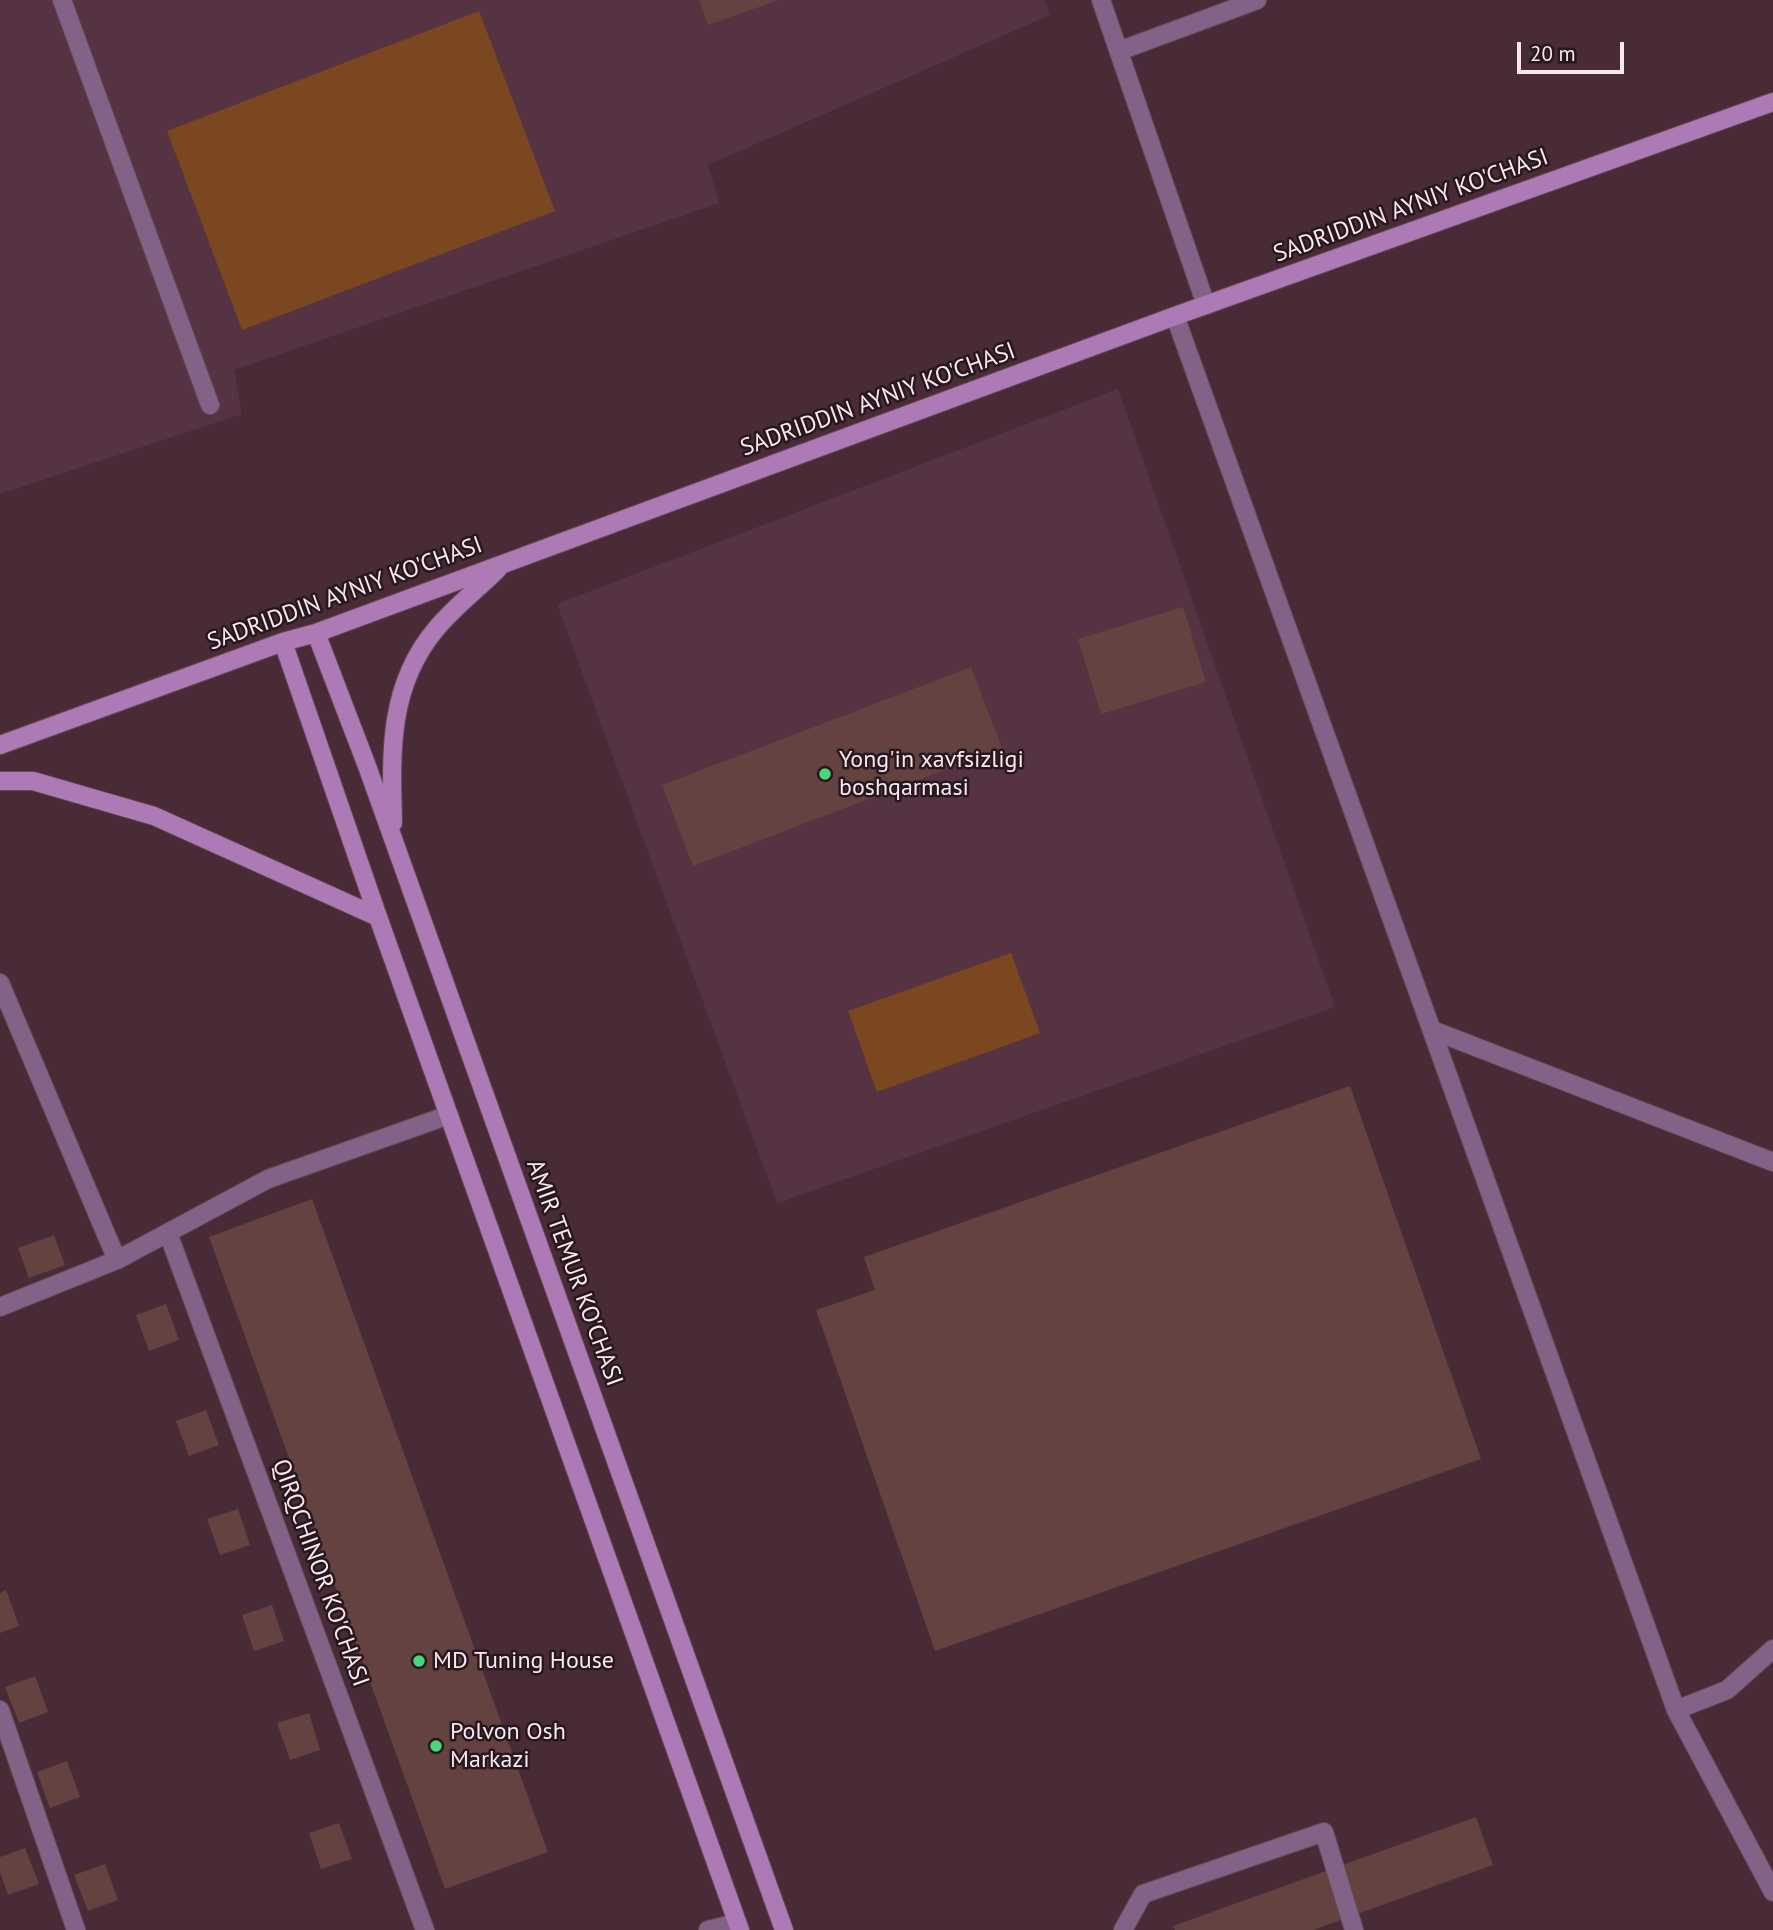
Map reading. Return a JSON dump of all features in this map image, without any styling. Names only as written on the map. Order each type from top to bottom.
[{"type":"street","points":[[62,0],[210,405]]},
{"type":"street","points":[[1101,0],[1206,305]]},
{"type":"street","points":[[1119,51],[1256,0]]},
{"type":"street","name":"SADRIDDIN AYNIY KO'CHASI","points":[[0,745],[283,642],[316,633],[1175,316],[1773,102]]},
{"type":"street","points":[[1175,316],[1676,1710],[1773,1892]]},
{"type":"street","points":[[393,841],[392,757],[397,710],[409,670],[436,629],[504,564]]},
{"type":"street","name":"AMIR TEMUR KO'CHASI","points":[[316,633],[784,1930]]},
{"type":"street","points":[[283,642],[378,917],[739,1927],[708,1930]]},
{"type":"street","points":[[0,781],[33,781],[154,816],[378,917]]},
{"type":"street","points":[[0,983],[117,1260]]},
{"type":"street","points":[[1432,1030],[1773,1162]]},
{"type":"street","points":[[0,1307],[117,1260],[268,1179],[449,1115]]},
{"type":"street","name":"QIRQCHINOR KO'CHASI","points":[[168,1233],[425,1930]]},
{"type":"street","points":[[1676,1710],[1727,1690],[1773,1649]]},
{"type":"street","points":[[0,1710],[76,1930]]},
{"type":"street","points":[[1123,1930],[1143,1894],[1324,1832],[1354,1930]]},
{"type":"shaded area","points":[[0,0],[1045,0],[1050,15],[708,165],[719,203],[234,370],[242,414],[0,494]]},
{"type":"shaded area","points":[[479,11],[555,211],[242,330],[167,131]]},
{"type":"shaded area","points":[[1118,389],[1335,1007],[777,1203],[557,604]]},
{"type":"shaded area","points":[[1011,953],[1040,1033],[877,1092],[848,1011]]},
{"type":"building","points":[[699,0],[779,0],[708,25]]},
{"type":"building","points":[[1183,607],[1206,682],[1101,714],[1078,639]]},
{"type":"building","points":[[971,667],[1002,748],[693,866],[662,785]]},
{"type":"building","points":[[1350,1086],[1481,1459],[935,1651],[816,1310],[875,1290],[864,1257]]},
{"type":"building","points":[[312,1199],[548,1852],[445,1889],[209,1237]]},
{"type":"building","points":[[54,1235],[65,1265],[29,1278],[18,1248]]},
{"type":"building","points":[[166,1304],[179,1340],[149,1351],[136,1315]]},
{"type":"building","points":[[206,1410],[219,1445],[189,1456],[176,1421]]},
{"type":"building","points":[[238,1509],[250,1545],[220,1555],[207,1519]]},
{"type":"building","points":[[6,1590],[19,1626],[0,1633],[0,1593]]},
{"type":"building","points":[[272,1605],[284,1641],[254,1651],[242,1615]]},
{"type":"building","points":[[35,1676],[48,1712],[19,1723],[5,1687]]},
{"type":"building","points":[[309,1713],[320,1750],[290,1760],[277,1723]]},
{"type":"building","points":[[67,1761],[80,1797],[50,1808],[37,1772]]},
{"type":"building","points":[[1476,1817],[1493,1865],[1313,1930],[1175,1930],[1173,1926]]},
{"type":"building","points":[[339,1823],[352,1859],[321,1869],[309,1833]]},
{"type":"building","points":[[25,1848],[39,1884],[8,1895],[0,1872],[0,1857]]},
{"type":"building","points":[[105,1864],[118,1900],[88,1911],[74,1875]]},
{"type":"place","name":"Yong'in xavfsizligi boshqarmasi","points":[[825,774]]},
{"type":"place","name":"MD Tuning House","points":[[419,1661]]},
{"type":"place","name":"Polvon Osh Markazi","points":[[436,1746]]}]
